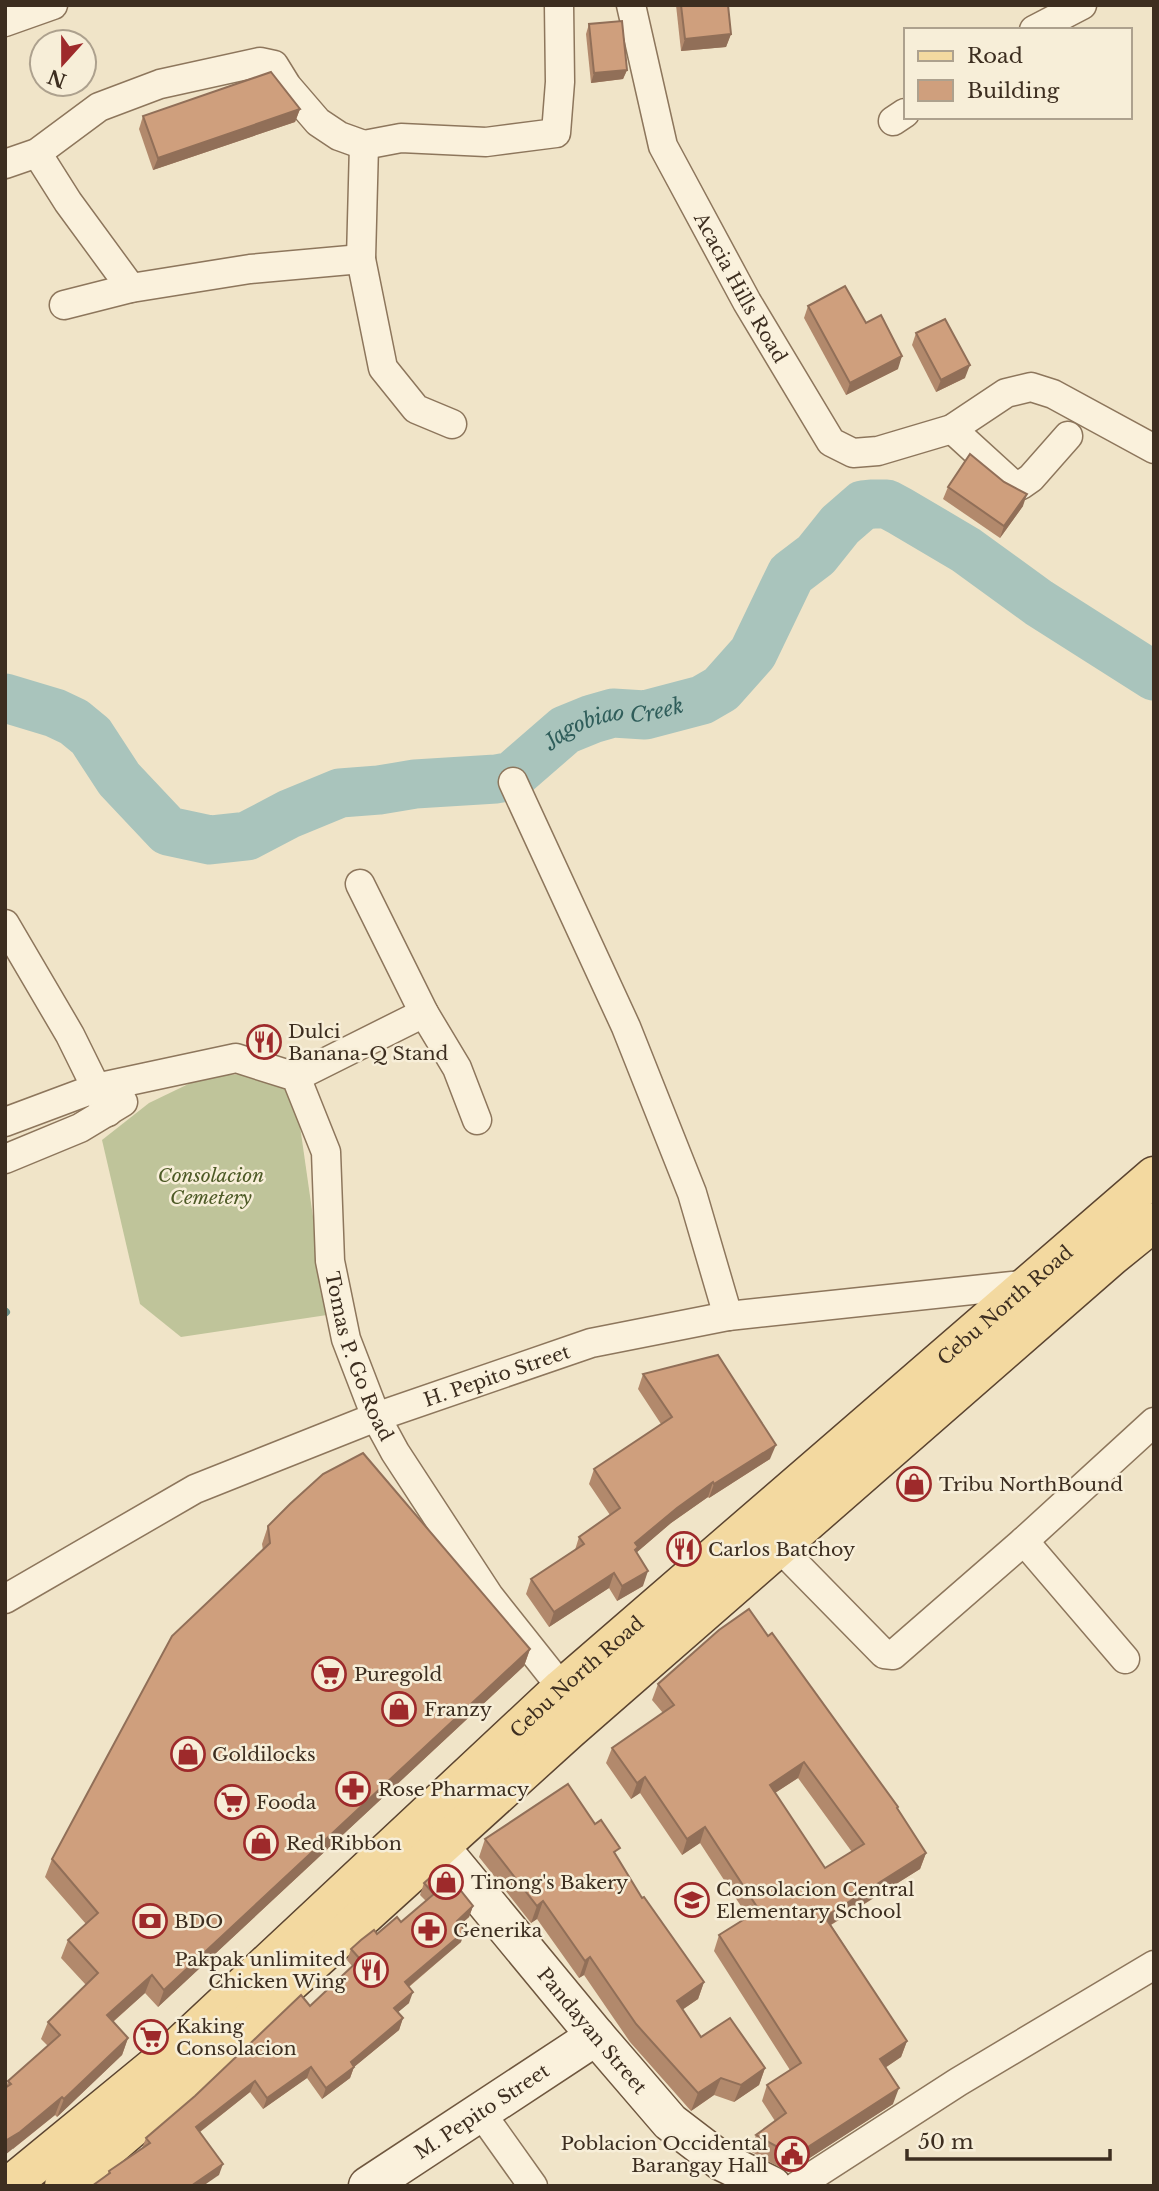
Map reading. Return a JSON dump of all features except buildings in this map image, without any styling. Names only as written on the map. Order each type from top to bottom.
[{"type":"main road","name":"Cebu North Road","points":[[64,2186],[192,2077],[439,1846],[575,1701],[759,1519],[1154,1176]]},
{"type":"main road","name":"Cebu North Road","points":[[9,2186],[177,2048],[575,1701],[779,1547],[1154,1223]]},
{"type":"street","points":[[5,22],[53,5]]},
{"type":"street","points":[[5,164],[37,153],[99,107],[160,84],[260,62],[274,65],[287,86],[318,122],[338,136],[363,145],[401,138],[486,142],[556,134],[560,82],[559,5]]},
{"type":"street","name":"Acacia Hills Road","points":[[631,5],[663,146],[747,302],[831,442],[853,453],[878,452],[952,429],[1006,393],[1031,387],[1054,394],[1154,449]]},
{"type":"street","points":[[1038,28],[1082,5]]},
{"type":"street","points":[[363,145],[361,259],[383,368],[415,409],[452,424]]},
{"type":"street","points":[[37,153],[68,202],[131,288]]},
{"type":"street","points":[[64,305],[131,288],[250,269],[361,259]]},
{"type":"street","points":[[952,429],[1010,482],[1021,485],[1031,478],[1068,436]]},
{"type":"street","points":[[513,782],[626,1027],[692,1193],[728,1316]]},
{"type":"street","points":[[359,884],[424,1013],[457,1068],[477,1120]]},
{"type":"street","points":[[5,924],[70,1035],[102,1100]]},
{"type":"street","points":[[5,1122],[102,1100],[162,1073],[236,1058],[296,1077],[424,1013]]},
{"type":"street","name":"Tomas P. Go Road","points":[[296,1077],[327,1152],[330,1261],[346,1339],[376,1417],[395,1452],[489,1596],[575,1701]]},
{"type":"street","points":[[5,1159],[80,1129],[102,1100]]},
{"type":"street","name":"H. Pepito Street","points":[[5,1599],[195,1489],[376,1417],[591,1343],[728,1316],[1030,1284]]},
{"type":"street","points":[[779,1547],[884,1654],[893,1655],[1024,1541],[1154,1422]]},
{"type":"street","points":[[1024,1541],[1125,1659]]},
{"type":"street","name":"Pandayan Street","points":[[439,1846],[670,2122],[721,2161],[772,2186]]},
{"type":"street","points":[[797,2186],[958,2082],[1154,1965]]},
{"type":"street","name":"M. Pepito Street","points":[[368,2186],[596,2036]]},
{"type":"street","points":[[481,2113],[533,2186]]},
{"type":"green space","name":"Consolacion Cemetery","points":[[246,1074],[286,1085],[298,1112],[327,1315],[181,1337],[140,1304],[102,1140],[149,1103],[205,1076]]},
{"type":"waterway","name":"Jagobiao Creek","points":[[5,698],[55,713],[74,722],[91,736],[119,779],[168,831],[210,840],[247,836],[289,814],[340,793],[512,776],[565,730],[592,719],[613,713],[645,715],[702,700],[721,689],[753,653],[791,574],[816,555],[840,525],[863,505],[873,504],[887,504],[966,550],[1039,603],[1154,676]]},
{"type":"place","name":"Dulci Banana-Q Stand","points":[[264,1042]]},
{"type":"place","name":"Tribu NorthBound","points":[[914,1484]]},
{"type":"place","name":"Carlos Batchoy","points":[[684,1549]]},
{"type":"place","name":"Puregold","points":[[329,1674]]},
{"type":"place","name":"Franzy","points":[[399,1709]]},
{"type":"place","name":"Goldilocks","points":[[188,1754]]},
{"type":"place","name":"Rose Pharmacy","points":[[353,1789]]},
{"type":"place","name":"Fooda","points":[[232,1802]]},
{"type":"place","name":"Red Ribbon","points":[[261,1843]]},
{"type":"place","name":"Tinong's Bakery","points":[[446,1882]]},
{"type":"place","name":"Consolacion Central Elementary School","points":[[692,1900]]},
{"type":"place","name":"BDO","points":[[150,1921]]},
{"type":"place","name":"Generika","points":[[429,1930]]},
{"type":"place","name":"Pakpak unlimited Chicken Wing","points":[[371,1970]]},
{"type":"place","name":"Kaking Consolacion","points":[[151,2037]]},
{"type":"place","name":"Poblacion Occidental Barangay Hall","points":[[792,2154]]}]
